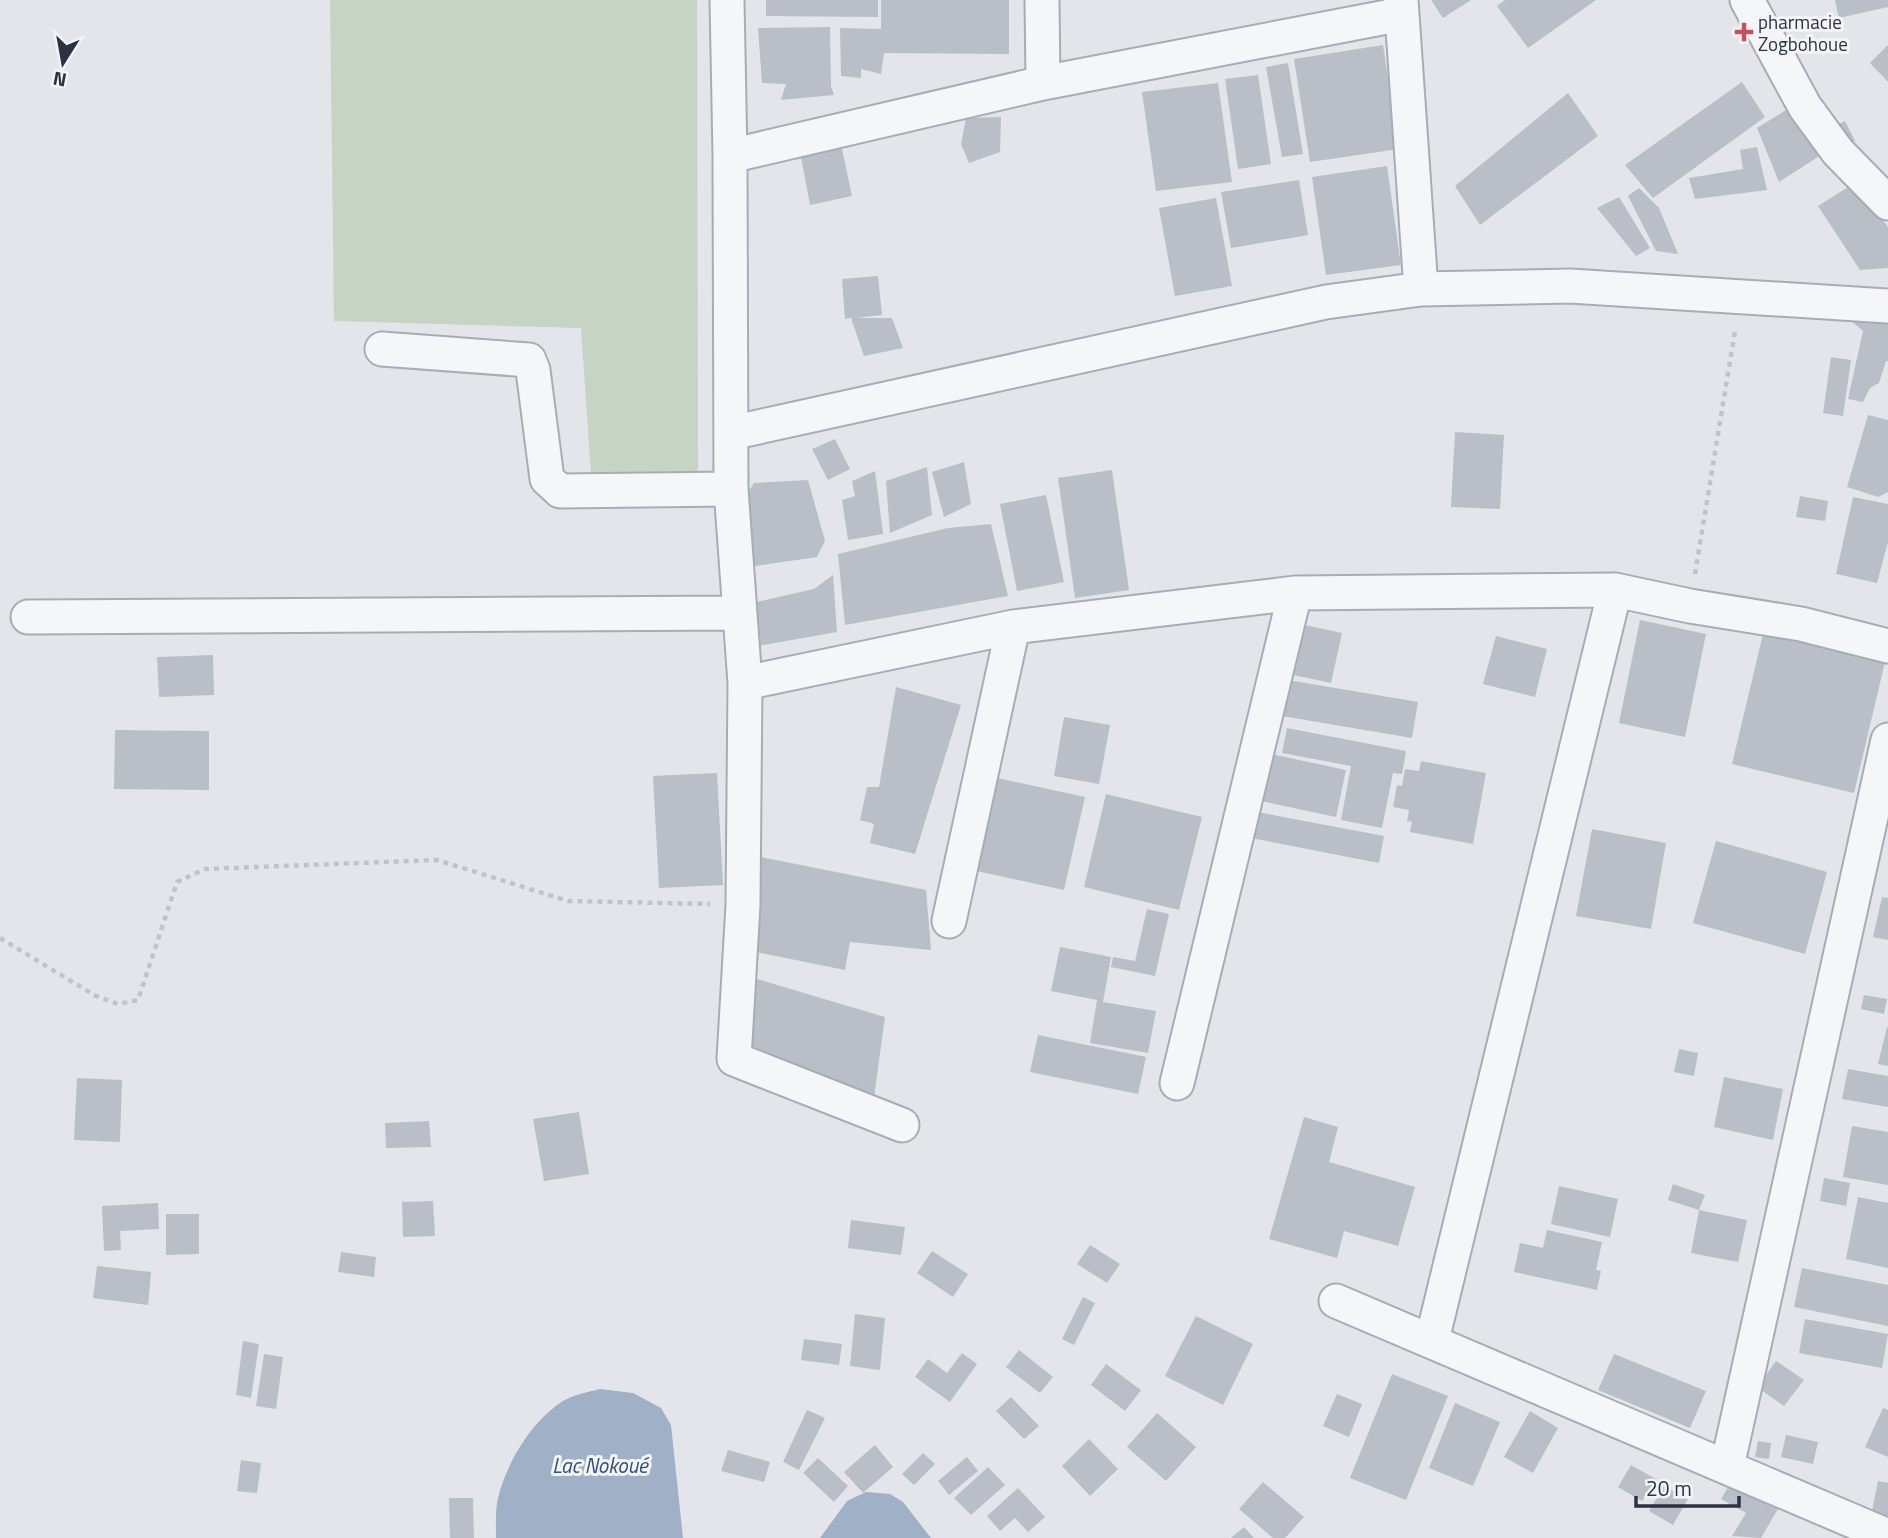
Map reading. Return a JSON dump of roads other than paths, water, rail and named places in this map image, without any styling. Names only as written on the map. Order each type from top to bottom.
[{"type":"street","points":[[727,0],[731,489],[746,683],[743,905],[734,1059],[902,1125]]},
{"type":"street","points":[[1042,0],[1043,83]]},
{"type":"street","points":[[1747,0],[1805,107],[1838,152],[1888,203]]},
{"type":"street","points":[[730,156],[1043,83],[1402,7],[1421,289]]},
{"type":"street","points":[[731,433],[1326,302],[1421,289],[1570,286],[1888,306]]},
{"type":"street","points":[[382,349],[529,360],[533,370],[547,479],[560,491],[731,489]]},
{"type":"street","points":[[746,683],[1013,626],[1296,593],[1615,590],[1690,606],[1801,624],[1888,646]]},
{"type":"street","points":[[1432,1340],[1615,590]]},
{"type":"street","points":[[1177,1083],[1296,593]]},
{"type":"street","points":[[28,617],[739,613]]},
{"type":"street","points":[[949,921],[1013,626]]},
{"type":"street","points":[[1727,1467],[1888,740]]},
{"type":"street","points":[[1336,1301],[1888,1536]]},
{"type":"water","name":"Lac Nokoué","points":[[600,1389],[633,1393],[661,1408],[671,1425],[683,1538],[496,1538],[499,1494],[515,1454],[523,1442],[541,1419],[563,1401]]},
{"type":"water","points":[[866,1492],[890,1494],[903,1502],[931,1538],[820,1538],[847,1501]]},
{"type":"place","name":"pharmacie Zogbohoue","points":[[1744,32]]}]
